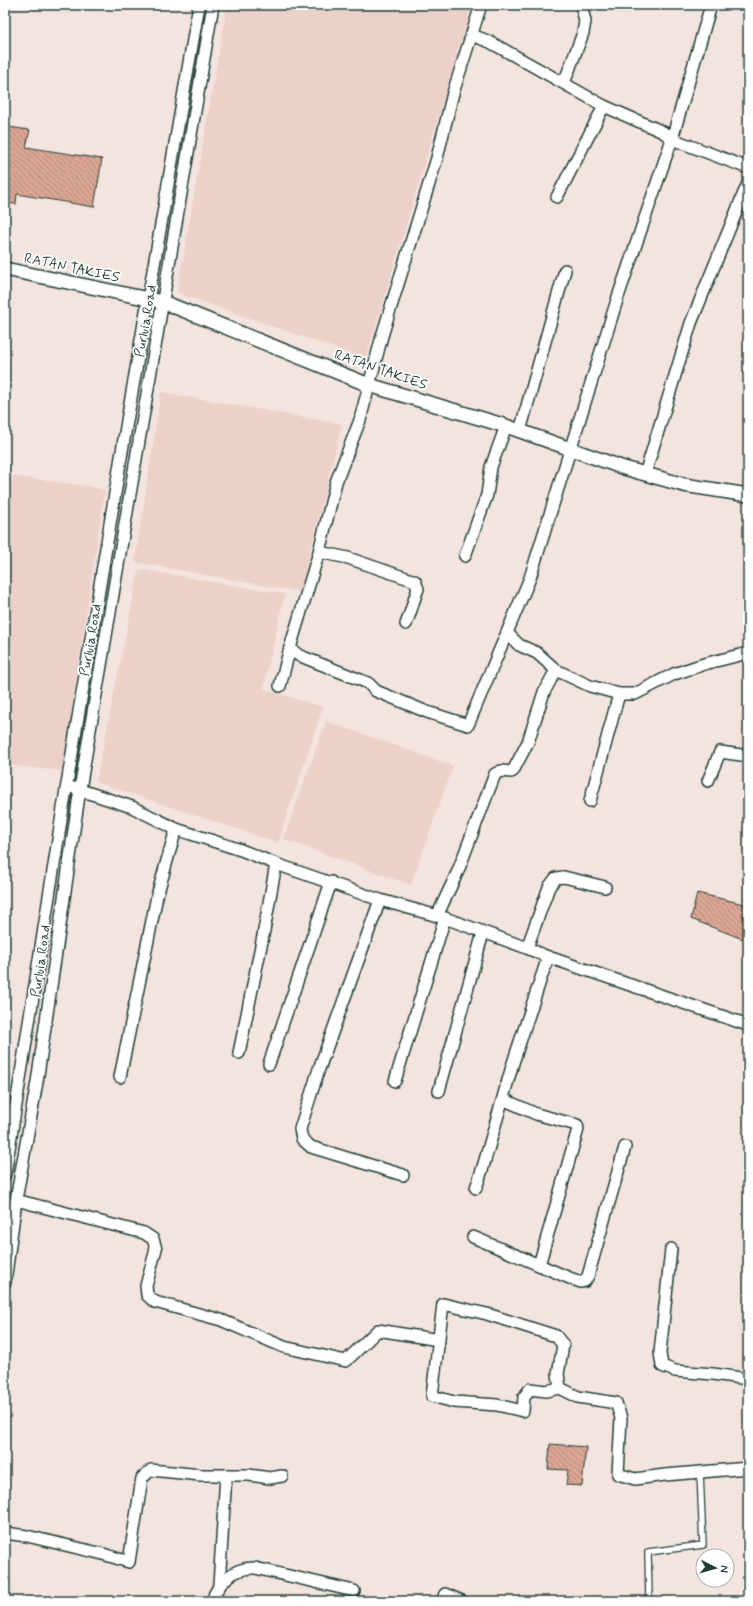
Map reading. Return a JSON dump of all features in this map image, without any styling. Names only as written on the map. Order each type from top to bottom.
[{"type":"street","name":"Purluia Road","points":[[5,1174],[67,786],[148,299],[199,5]]},
{"type":"street","name":"Purluia Road","points":[[5,1277],[16,1200],[38,1075],[80,789],[212,5]]},
{"type":"street","points":[[280,686],[319,552],[336,482],[360,420],[382,336],[437,158],[453,93],[481,5]]},
{"type":"street","points":[[564,83],[583,33],[585,21],[581,5]]},
{"type":"street","points":[[290,648],[298,655],[368,683],[376,691],[427,712],[468,725],[508,634],[530,578],[618,297],[672,139],[711,5]]},
{"type":"street","points":[[472,35],[490,42],[604,106],[663,132],[672,139],[748,168]]},
{"type":"street","points":[[557,197],[604,106]]},
{"type":"street","points":[[645,474],[691,323],[748,183]]},
{"type":"street","name":"RATAN TAKIES","points":[[5,268],[163,302],[369,385],[506,426],[570,450],[645,474],[684,485],[748,495]]},
{"type":"street","points":[[520,431],[565,270]]},
{"type":"street","points":[[465,556],[487,495],[491,467],[506,426]]},
{"type":"street","points":[[319,552],[348,558],[415,580],[418,589],[406,624]]},
{"type":"street","points":[[508,634],[519,645],[537,653],[556,670],[590,686],[619,694],[635,694],[674,674],[704,664],[748,653]]},
{"type":"street","points":[[395,1081],[441,917],[458,871],[496,774],[501,771],[513,771],[528,742],[544,692],[556,670]]},
{"type":"street","points":[[590,801],[619,694]]},
{"type":"street","points":[[708,781],[720,752],[748,756]]},
{"type":"street","points":[[67,786],[132,807],[176,829],[241,850],[276,864],[380,900],[441,917],[548,957],[748,1025]]},
{"type":"street","points":[[120,1077],[157,896],[176,829]]},
{"type":"street","points":[[239,1053],[264,936],[276,864]]},
{"type":"street","points":[[527,948],[549,887],[556,878],[564,877],[605,887]]},
{"type":"street","points":[[269,1064],[331,882]]},
{"type":"street","points":[[380,900],[319,1069],[300,1129],[302,1139],[311,1147],[403,1175]]},
{"type":"street","points":[[439,1091],[482,933]]},
{"type":"street","points":[[476,1188],[513,1063],[548,957]]},
{"type":"street","points":[[503,1099],[536,1114],[577,1125],[578,1129],[539,1265]]},
{"type":"street","points":[[472,1237],[572,1279],[581,1282],[585,1281],[625,1147]]},
{"type":"street","points":[[16,1200],[144,1233],[153,1239],[156,1249],[146,1286],[147,1295],[155,1302],[221,1320],[284,1347],[346,1361],[378,1330],[439,1340]]},
{"type":"street","points":[[671,1249],[660,1353],[662,1366],[675,1371],[714,1374],[748,1379]]},
{"type":"street","points":[[560,1388],[558,1374],[563,1345],[556,1336],[494,1316],[443,1304],[432,1396],[454,1402],[497,1405],[523,1411],[524,1397],[530,1389],[546,1391],[560,1388],[578,1398],[616,1404],[621,1418],[618,1474],[635,1479],[748,1468]]},
{"type":"street","points":[[5,1533],[27,1536],[103,1554],[129,1562],[142,1478],[151,1470],[201,1475],[249,1475],[270,1478],[282,1476]]},
{"type":"street","points":[[212,1601],[219,1585],[226,1475]]},
{"type":"street","points":[[219,1585],[240,1570],[255,1568],[354,1591]]},
{"type":"street","points":[[442,1601],[445,1594],[462,1601]]},
{"type":"lane","points":[[649,1601],[648,1552],[703,1545],[700,1472]]},
{"type":"shaded area","points":[[227,5],[472,5],[366,359],[177,293]]},
{"type":"shaded area","points":[[161,392],[342,424],[300,592],[135,562]]},
{"type":"shaded area","points":[[5,475],[88,486],[105,490],[62,771],[5,765]]},
{"type":"shaded area","points":[[139,569],[285,594],[263,689],[323,707],[278,843],[96,782]]},
{"type":"shaded area","points":[[326,721],[453,766],[411,885],[283,839]]},
{"type":"building","points":[[8,127],[30,130],[26,147],[102,159],[94,207],[17,194],[16,204],[5,203],[5,144]]},
{"type":"building","points":[[697,893],[748,905],[748,941],[691,919]]},
{"type":"building","points":[[550,1444],[586,1447],[582,1486],[566,1485],[568,1470],[548,1469]]}]
